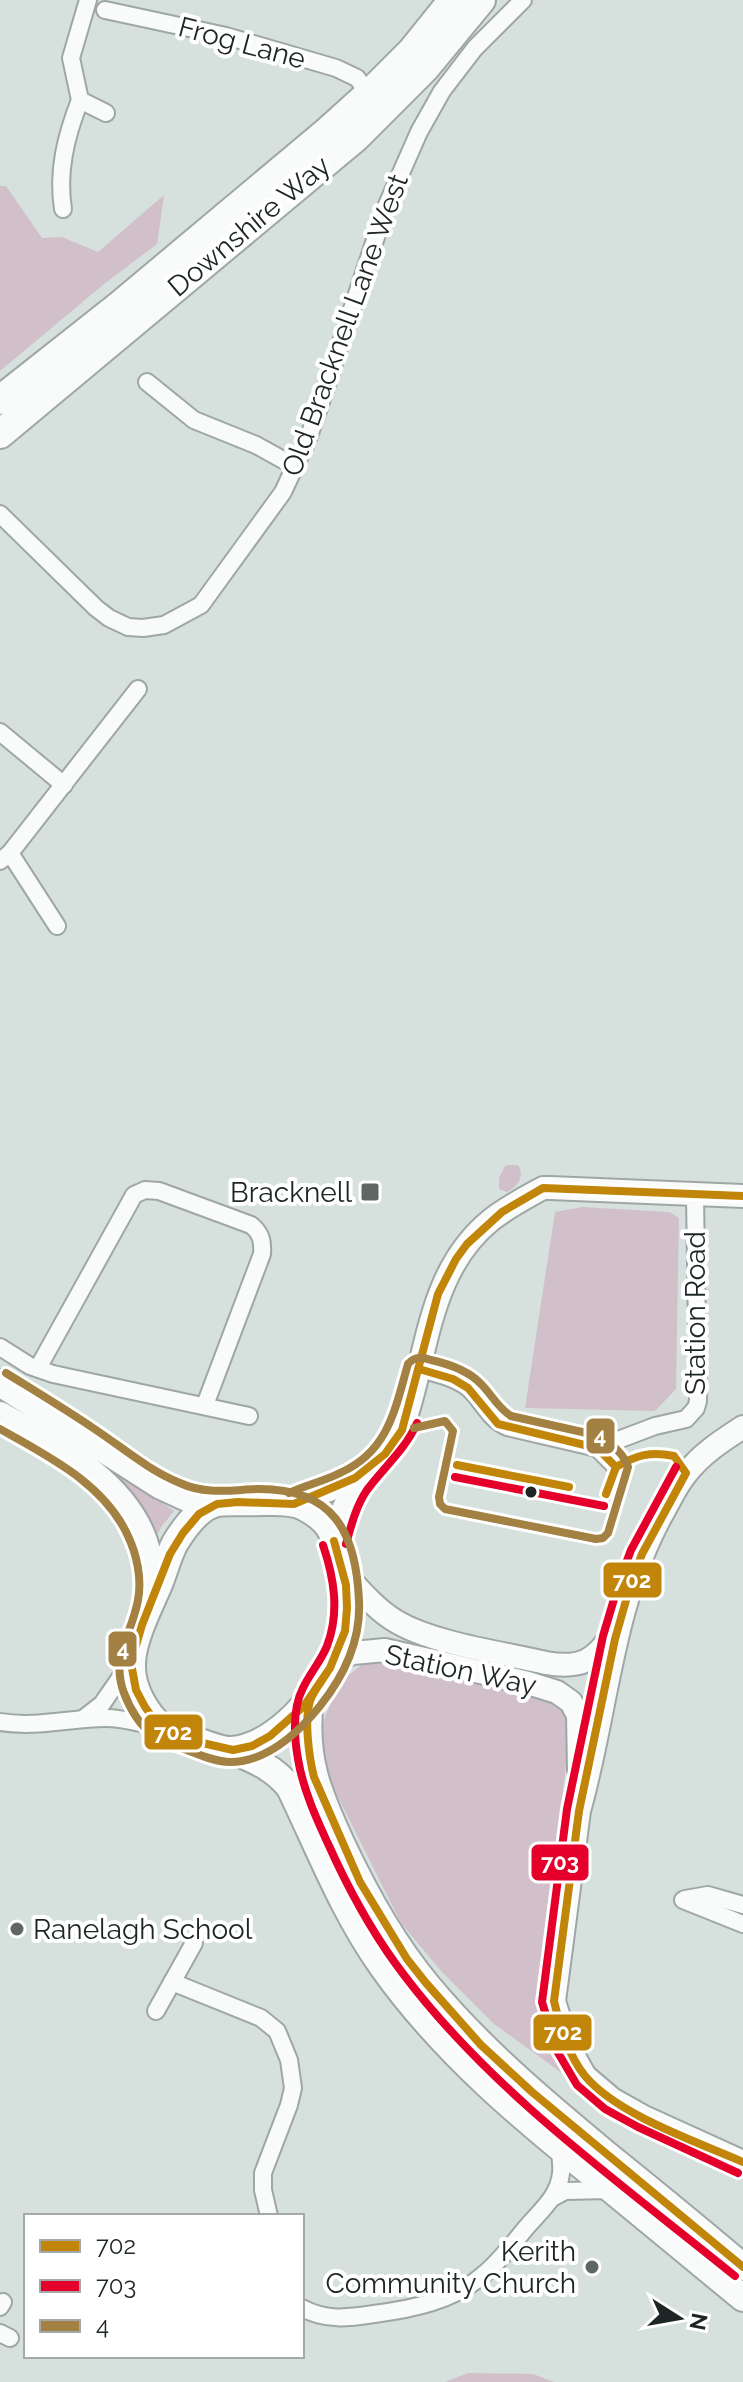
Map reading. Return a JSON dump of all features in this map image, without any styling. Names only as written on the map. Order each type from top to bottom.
[{"type":"highway","name":"Downshire Way","points":[[0,400],[185,252],[369,94],[412,51],[453,0]]},
{"type":"highway","name":"Downshire Way","points":[[0,434],[355,138],[425,68],[481,0]]},
{"type":"main road","points":[[0,1383],[154,1482],[187,1498],[219,1504],[294,1504],[319,1517],[331,1531],[341,1558],[346,1623],[333,1661],[310,1700],[293,1718],[258,1744],[227,1749]]},
{"type":"main road","points":[[0,1415],[76,1462],[118,1497],[134,1520],[145,1544],[151,1601]]},
{"type":"main road","points":[[219,1504],[196,1517],[176,1542],[151,1601],[131,1662],[133,1677],[148,1718],[264,1765],[284,1779],[354,1921],[381,1965],[417,2011],[495,2093],[743,2298]]},
{"type":"main road","points":[[310,1700],[310,1760],[320,1794],[360,1882],[390,1933],[426,1983],[481,2045],[532,2092],[743,2267]]},
{"type":"street","points":[[63,209],[61,170],[67,132],[80,100],[71,58],[88,0]]},
{"type":"street","name":"Old Bracknell Lane West","points":[[0,514],[109,618],[128,627],[164,625],[201,605],[283,492],[309,436],[386,207],[419,132],[442,91],[475,48],[523,0]]},
{"type":"street","name":"Frog Lane","points":[[105,10],[226,36],[336,68],[357,78],[369,94]]},
{"type":"street","points":[[80,100],[106,113]]},
{"type":"street","points":[[147,382],[194,420],[256,445],[294,466]]},
{"type":"street","points":[[57,926],[5,857],[138,689]]},
{"type":"street","points":[[0,732],[64,785]]},
{"type":"street","points":[[334,1541],[344,1507],[365,1474],[394,1444],[402,1430],[429,1323],[446,1277],[467,1244],[502,1212],[543,1188],[743,1196]]},
{"type":"street","points":[[38,1368],[134,1195],[145,1190],[159,1191],[251,1225],[261,1236],[263,1245],[205,1405]]},
{"type":"street","name":"Station Road","points":[[597,1448],[655,1426],[686,1419],[696,1408],[699,1366],[695,1195]]},
{"type":"street","points":[[0,1347],[30,1366],[53,1374],[249,1416]]},
{"type":"street","points":[[419,1369],[453,1379],[468,1388],[498,1424],[597,1448],[616,1467]]},
{"type":"street","points":[[743,1427],[705,1454],[686,1473],[645,1546],[619,1624],[579,1811],[554,2001],[568,2046],[585,2076],[612,2099],[644,2117],[743,2162]]},
{"type":"street","points":[[294,1504],[365,1474]]},
{"type":"street","name":"Station Way","points":[[343,1572],[367,1599],[398,1623],[431,1636],[546,1663],[565,1666],[595,1657],[619,1624]]},
{"type":"street","name":"Station Way","points":[[333,1661],[353,1653],[385,1650],[528,1683],[564,1696],[575,1710],[579,1723],[579,1811]]},
{"type":"street","points":[[84,1718],[102,1704],[131,1662]]},
{"type":"street","points":[[0,1722],[44,1724],[84,1718],[148,1718]]},
{"type":"street","points":[[743,1905],[708,1895],[683,1900],[743,1924]]},
{"type":"street","points":[[156,2011],[194,1943]]},
{"type":"street","points":[[172,1982],[261,2018],[277,2031],[289,2060],[293,2088],[263,2173],[269,2214]]},
{"type":"street","points":[[554,2197],[562,2174],[560,2149]]},
{"type":"street","points":[[304,2309],[330,2318],[344,2317],[401,2310],[442,2299],[482,2276],[554,2197],[565,2191],[612,2190]]},
{"type":"shaded area","points":[[0,186],[6,186],[42,238],[62,237],[98,252],[164,195],[157,244],[0,371]]},
{"type":"shaded area","points":[[518,1165],[520,1177],[507,1192],[499,1189],[499,1178],[505,1166]]},
{"type":"shaded area","points":[[582,1207],[669,1212],[679,1218],[676,1389],[655,1411],[525,1408],[555,1212]]},
{"type":"shaded area","points":[[0,1395],[101,1458],[174,1511],[153,1542],[136,1502],[121,1481],[79,1449],[0,1403]]},
{"type":"shaded area","points":[[387,1662],[539,1696],[557,1705],[568,1717],[570,1731],[541,1978],[542,2018],[564,2060],[584,2089],[494,2024],[441,1971],[401,1923],[328,1777],[318,1745],[326,1714],[342,1680],[363,1664]]},
{"type":"shaded area","points":[[468,2373],[533,2374],[554,2382],[445,2382]]},
{"type":"transit line","name":"702","points":[[334,1541],[346,1585],[345,1631],[330,1668],[304,1706],[270,1736],[252,1746],[233,1750],[198,1742],[163,1728],[156,1722],[136,1690],[131,1663],[142,1625],[170,1554],[183,1533],[199,1514],[217,1504],[294,1504],[355,1478],[385,1454],[402,1430],[438,1294],[467,1244],[502,1212],[543,1188],[743,1196]]},
{"type":"transit line","name":"4","points":[[289,1493],[342,1472],[370,1452],[388,1427],[408,1364],[421,1358],[470,1375],[511,1416],[600,1436],[612,1445],[628,1467],[608,1533],[596,1539],[445,1509],[439,1497],[453,1431],[445,1421],[414,1428]]},
{"type":"transit line","name":"702","points":[[419,1369],[453,1379],[468,1388],[498,1424],[597,1448],[616,1467]]},
{"type":"transit line","name":"4","points":[[0,1429],[55,1461],[89,1486],[118,1517],[128,1536],[138,1567],[139,1592],[121,1656],[120,1680],[129,1705],[146,1729],[159,1739],[212,1759],[243,1761],[280,1744],[311,1716],[329,1695],[343,1670],[354,1644],[359,1616],[357,1576],[352,1554],[335,1518],[305,1496],[257,1489],[209,1490],[190,1487],[168,1478],[6,1373]]},
{"type":"transit line","name":"703","points":[[346,1544],[363,1496],[417,1423]]},
{"type":"transit line","name":"702","points":[[606,1494],[616,1467],[644,1455],[674,1456],[686,1473],[642,1554],[615,1639],[579,1811],[554,2001],[569,2050],[585,2076],[599,2090],[658,2126],[743,2162]]},
{"type":"transit line","name":"702","points":[[457,1465],[569,1487]]},
{"type":"transit line","name":"703","points":[[676,1467],[631,1550],[603,1636],[567,1809],[542,2002],[557,2051],[577,2085],[605,2109],[738,2173]]},
{"type":"transit line","name":"703","points":[[455,1477],[604,1506]]},
{"type":"transit line","name":"703","points":[[323,1545],[333,1582],[333,1621],[325,1651],[299,1696],[296,1741],[309,1798],[359,1905],[404,1975],[477,2059],[560,2135],[735,2276]]},
{"type":"transit line","name":"702","points":[[326,1674],[313,1694],[308,1709],[308,1739],[314,1777],[360,1882],[407,1959],[481,2045],[532,2092],[743,2267]]},
{"type":"place","name":"Bracknell","points":[[370,1192]]},
{"type":"place","name":"Ranelagh School","points":[[17,1929]]},
{"type":"place","name":"Kerith Community Church","points":[[592,2267]]}]
